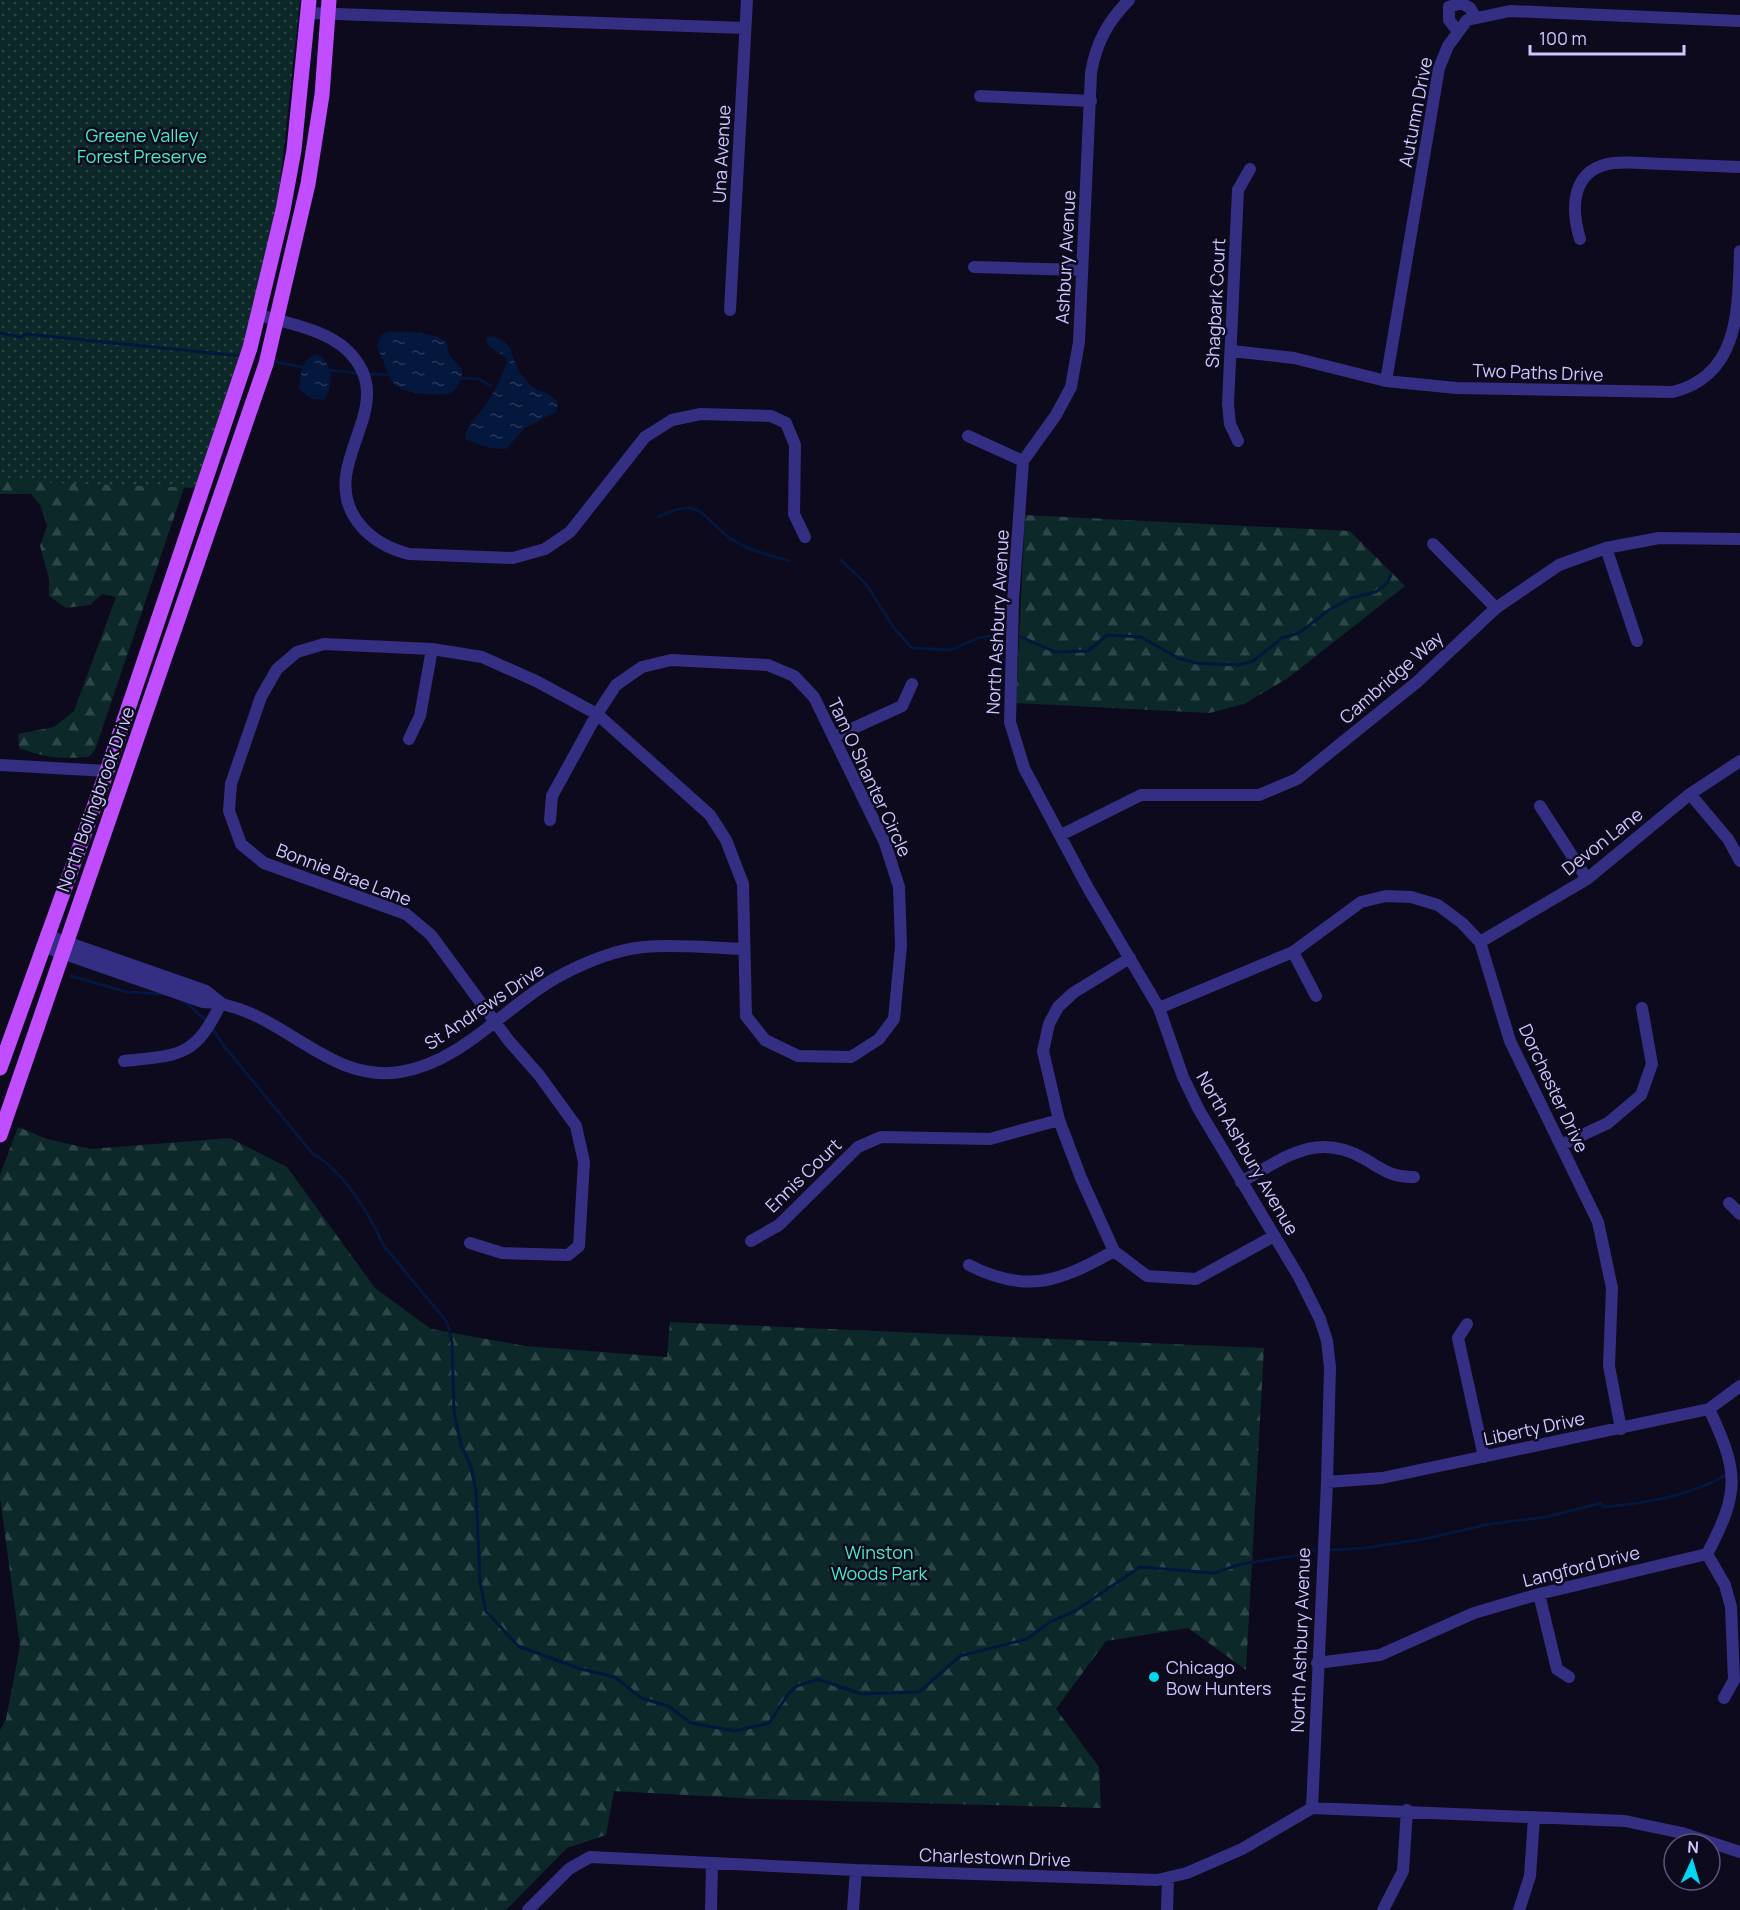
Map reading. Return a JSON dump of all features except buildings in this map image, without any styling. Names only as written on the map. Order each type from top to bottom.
[{"type":"main road","name":"North Bolingbrook Drive","points":[[0,1068],[107,771],[259,315],[294,150],[309,6]]},
{"type":"main road","name":"North Bolingbrook Drive","points":[[0,1135],[266,364],[308,184],[322,95],[328,7]]},
{"type":"street","name":"Una Avenue","points":[[730,310],[747,0]]},
{"type":"street","name":"Ashbury Avenue","points":[[1023,461],[1056,415],[1071,387],[1079,342],[1091,73],[1100,39],[1113,18],[1129,0]]},
{"type":"street","points":[[1458,32],[1449,20],[1449,7],[1461,3],[1470,8],[1476,18]]},
{"type":"street","points":[[309,6],[745,28]]},
{"type":"street","name":"Autumn Drive","points":[[1386,381],[1439,68],[1444,53],[1467,20],[1510,11],[1740,21]]},
{"type":"street","points":[[980,96],[1090,101]]},
{"type":"street","points":[[1580,238],[1574,213],[1575,196],[1582,181],[1602,166],[1624,163],[1740,167]]},
{"type":"street","name":"Shagbark Court","points":[[1238,441],[1228,414],[1238,190],[1250,169]]},
{"type":"street","name":"Two Paths Drive","points":[[1232,351],[1294,358],[1386,381],[1456,388],[1657,394],[1686,389],[1713,372],[1733,340],[1740,251]]},
{"type":"street","points":[[974,267],[1082,270]]},
{"type":"street","points":[[259,315],[336,342],[349,352],[359,365],[366,387],[366,407],[348,470],[347,492],[359,524],[371,538],[393,550],[409,554],[513,558],[545,549],[570,532],[645,437],[672,420],[701,414],[771,416],[786,423],[795,445],[794,514],[805,537]]},
{"type":"street","points":[[968,436],[1023,461]]},
{"type":"street","name":"North Ashbury Avenue","points":[[1023,461],[1014,600],[1010,722],[1024,768],[1118,941],[1159,1008],[1191,1094],[1310,1298],[1320,1318],[1327,1341],[1329,1367],[1327,1482],[1312,1808]]},
{"type":"street","name":"Cambridge Way","points":[[1061,835],[1141,795],[1259,795],[1297,779],[1417,682],[1496,608],[1559,565],[1606,548],[1659,538],[1740,539]]},
{"type":"street","points":[[1433,544],[1496,608]]},
{"type":"street","points":[[1606,548],[1637,641]]},
{"type":"street","name":"Bonnie Brae Lane","points":[[470,1243],[502,1253],[568,1255],[579,1246],[584,1162],[576,1126],[431,935],[406,914],[264,863],[241,844],[229,811],[231,784],[261,697],[277,669],[297,651],[324,644],[432,649],[482,657],[536,681],[597,714],[710,815],[726,840],[743,884],[744,949]]},
{"type":"street","points":[[409,740],[420,716],[432,649]]},
{"type":"street","name":"Tam O Shanter Circle","points":[[550,820],[552,796],[597,714],[616,684],[642,667],[671,660],[768,665],[794,676],[814,697],[834,737],[885,843],[898,887],[901,946],[894,1019],[879,1039],[851,1057],[798,1056],[765,1040],[746,1016],[744,949]]},
{"type":"street","points":[[834,737],[902,706],[912,684]]},
{"type":"street","name":"Devon Lane","points":[[1480,942],[1587,879],[1690,794],[1740,761]]},
{"type":"street","points":[[0,765],[107,771]]},
{"type":"street","points":[[1690,794],[1728,839],[1740,861]]},
{"type":"street","points":[[1540,806],[1587,879]]},
{"type":"street","points":[[1159,1008],[1293,952],[1361,902],[1386,896],[1411,897],[1438,905],[1480,942]]},
{"type":"street","name":"St Andrews Drive","points":[[44,941],[203,1002],[221,1003],[271,1022],[342,1066],[385,1074],[414,1069],[442,1059],[554,980],[596,959],[643,947],[744,949]]},
{"type":"street","name":"Dorchester Drive","points":[[1480,942],[1510,1041],[1598,1222],[1612,1288],[1609,1366],[1621,1429]]},
{"type":"street","points":[[1293,952],[1316,996]]},
{"type":"street","points":[[1130,958],[1073,993],[1058,1007],[1049,1024],[1044,1051],[1059,1120],[1081,1178],[1114,1251],[1147,1276],[1196,1279],[1274,1236]]},
{"type":"street","points":[[124,1061],[185,1050],[201,1038],[221,1003]]},
{"type":"street","points":[[1561,1145],[1608,1123],[1641,1095],[1652,1064],[1642,1008]]},
{"type":"street","name":"Ennis Court","points":[[751,1241],[779,1225],[858,1147],[881,1137],[990,1139],[1059,1120]]},
{"type":"street","points":[[1241,1182],[1301,1149],[1321,1146],[1344,1149],[1393,1176],[1414,1177]]},
{"type":"street","points":[[1730,1203],[1740,1214]]},
{"type":"street","points":[[969,1266],[996,1279],[1042,1282],[1077,1272],[1114,1251]]},
{"type":"street","points":[[1467,1324],[1458,1338],[1484,1457]]},
{"type":"street","name":"Liberty Drive","points":[[1327,1482],[1382,1478],[1709,1409],[1740,1386]]},
{"type":"street","points":[[1709,1409],[1728,1448],[1736,1478],[1732,1504],[1724,1527],[1707,1554],[1725,1585],[1731,1607],[1734,1680],[1724,1698]]},
{"type":"street","name":"Langford Drive","points":[[1317,1663],[1380,1654],[1474,1613],[1539,1594],[1707,1554]]},
{"type":"street","points":[[1539,1594],[1557,1669],[1569,1677]]},
{"type":"street","points":[[1312,1808],[1407,1810],[1646,1825],[1740,1851]]},
{"type":"street","name":"Charlestown Drive","points":[[528,1910],[569,1869],[590,1857],[1147,1881],[1168,1878],[1242,1849],[1312,1808]]},
{"type":"street","points":[[1383,1910],[1403,1871],[1407,1810]]},
{"type":"street","points":[[1519,1910],[1530,1876],[1534,1817]]},
{"type":"street","points":[[711,1910],[712,1863]]},
{"type":"street","points":[[853,1910],[856,1870]]},
{"type":"street","points":[[1167,1910],[1168,1878]]},
{"type":"green space","name":"Greene Valley Forest Preserve","points":[[0,0],[300,0],[277,212],[245,344],[199,488],[0,481]]},
{"type":"green space","points":[[0,469],[188,476],[95,750],[89,757],[45,756],[19,748],[18,734],[54,727],[74,711],[116,597],[102,594],[90,605],[66,608],[49,596],[49,579],[40,546],[47,526],[40,505],[31,494],[0,494]]},
{"type":"green space","points":[[1025,515],[1350,531],[1405,586],[1288,678],[1244,704],[1209,713],[1016,703]]},
{"type":"green space","name":"Winston Woods Park","points":[[18,1127],[47,1139],[91,1149],[230,1138],[287,1167],[375,1288],[431,1329],[525,1346],[667,1357],[670,1322],[1264,1348],[1246,1670],[1188,1628],[1106,1641],[1056,1709],[1099,1767],[1101,1808],[758,1799],[614,1791],[606,1835],[567,1848],[506,1910],[0,1910],[0,1730],[6,1719],[20,1646],[0,1498],[0,1175]]},
{"type":"water","points":[[388,332],[426,334],[446,341],[449,355],[462,369],[461,379],[456,389],[445,394],[430,394],[405,390],[395,385],[389,377],[377,347],[381,335]]},
{"type":"water","points":[[492,336],[506,343],[518,369],[531,386],[550,395],[558,403],[556,412],[525,428],[506,449],[489,448],[465,439],[470,425],[491,397],[506,363],[507,359],[486,342],[487,337]]},
{"type":"water","points":[[317,354],[327,363],[331,375],[330,388],[324,400],[313,399],[299,389],[305,363]]},
{"type":"waterway","points":[[0,333],[20,337],[26,334],[241,356]]},
{"type":"waterway","points":[[276,362],[306,368]]},
{"type":"waterway","points":[[327,370],[358,373]]},
{"type":"waterway","points":[[371,374],[392,375]]},
{"type":"waterway","points":[[459,378],[479,379],[491,386]]},
{"type":"waterway","points":[[658,517],[685,508],[694,509],[701,512],[740,544],[789,561]]},
{"type":"waterway","points":[[841,560],[866,584],[894,628],[912,648],[951,650],[978,638],[1004,634]]},
{"type":"waterway","points":[[1021,637],[1055,652],[1088,651],[1107,635],[1141,637],[1178,658],[1196,663],[1239,665],[1253,661],[1282,638],[1299,633],[1329,610],[1351,598],[1376,592],[1387,583],[1391,575]]},
{"type":"waterway","points":[[71,976],[127,992],[163,994]]},
{"type":"waterway","points":[[186,1002],[204,1019]]},
{"type":"waterway","points":[[212,1028],[224,1046],[312,1153],[324,1161],[345,1182],[371,1220],[384,1246],[447,1322],[452,1342],[454,1412],[461,1445],[471,1467],[476,1491],[480,1582],[486,1611],[518,1646],[581,1669],[615,1677],[641,1698],[668,1706],[691,1723],[735,1731],[769,1723],[789,1693],[797,1686],[818,1679],[861,1694],[919,1692],[960,1656],[1027,1639],[1050,1622],[1075,1611],[1140,1567],[1214,1573],[1241,1564],[1307,1554],[1315,1550]]},
{"type":"waterway","points":[[1331,1550],[1365,1548],[1424,1539],[1490,1524],[1546,1517],[1601,1503],[1604,1507],[1652,1501],[1698,1488],[1726,1475]]},
{"type":"place","name":"Chicago Bow Hunters","points":[[1154,1677]]}]
